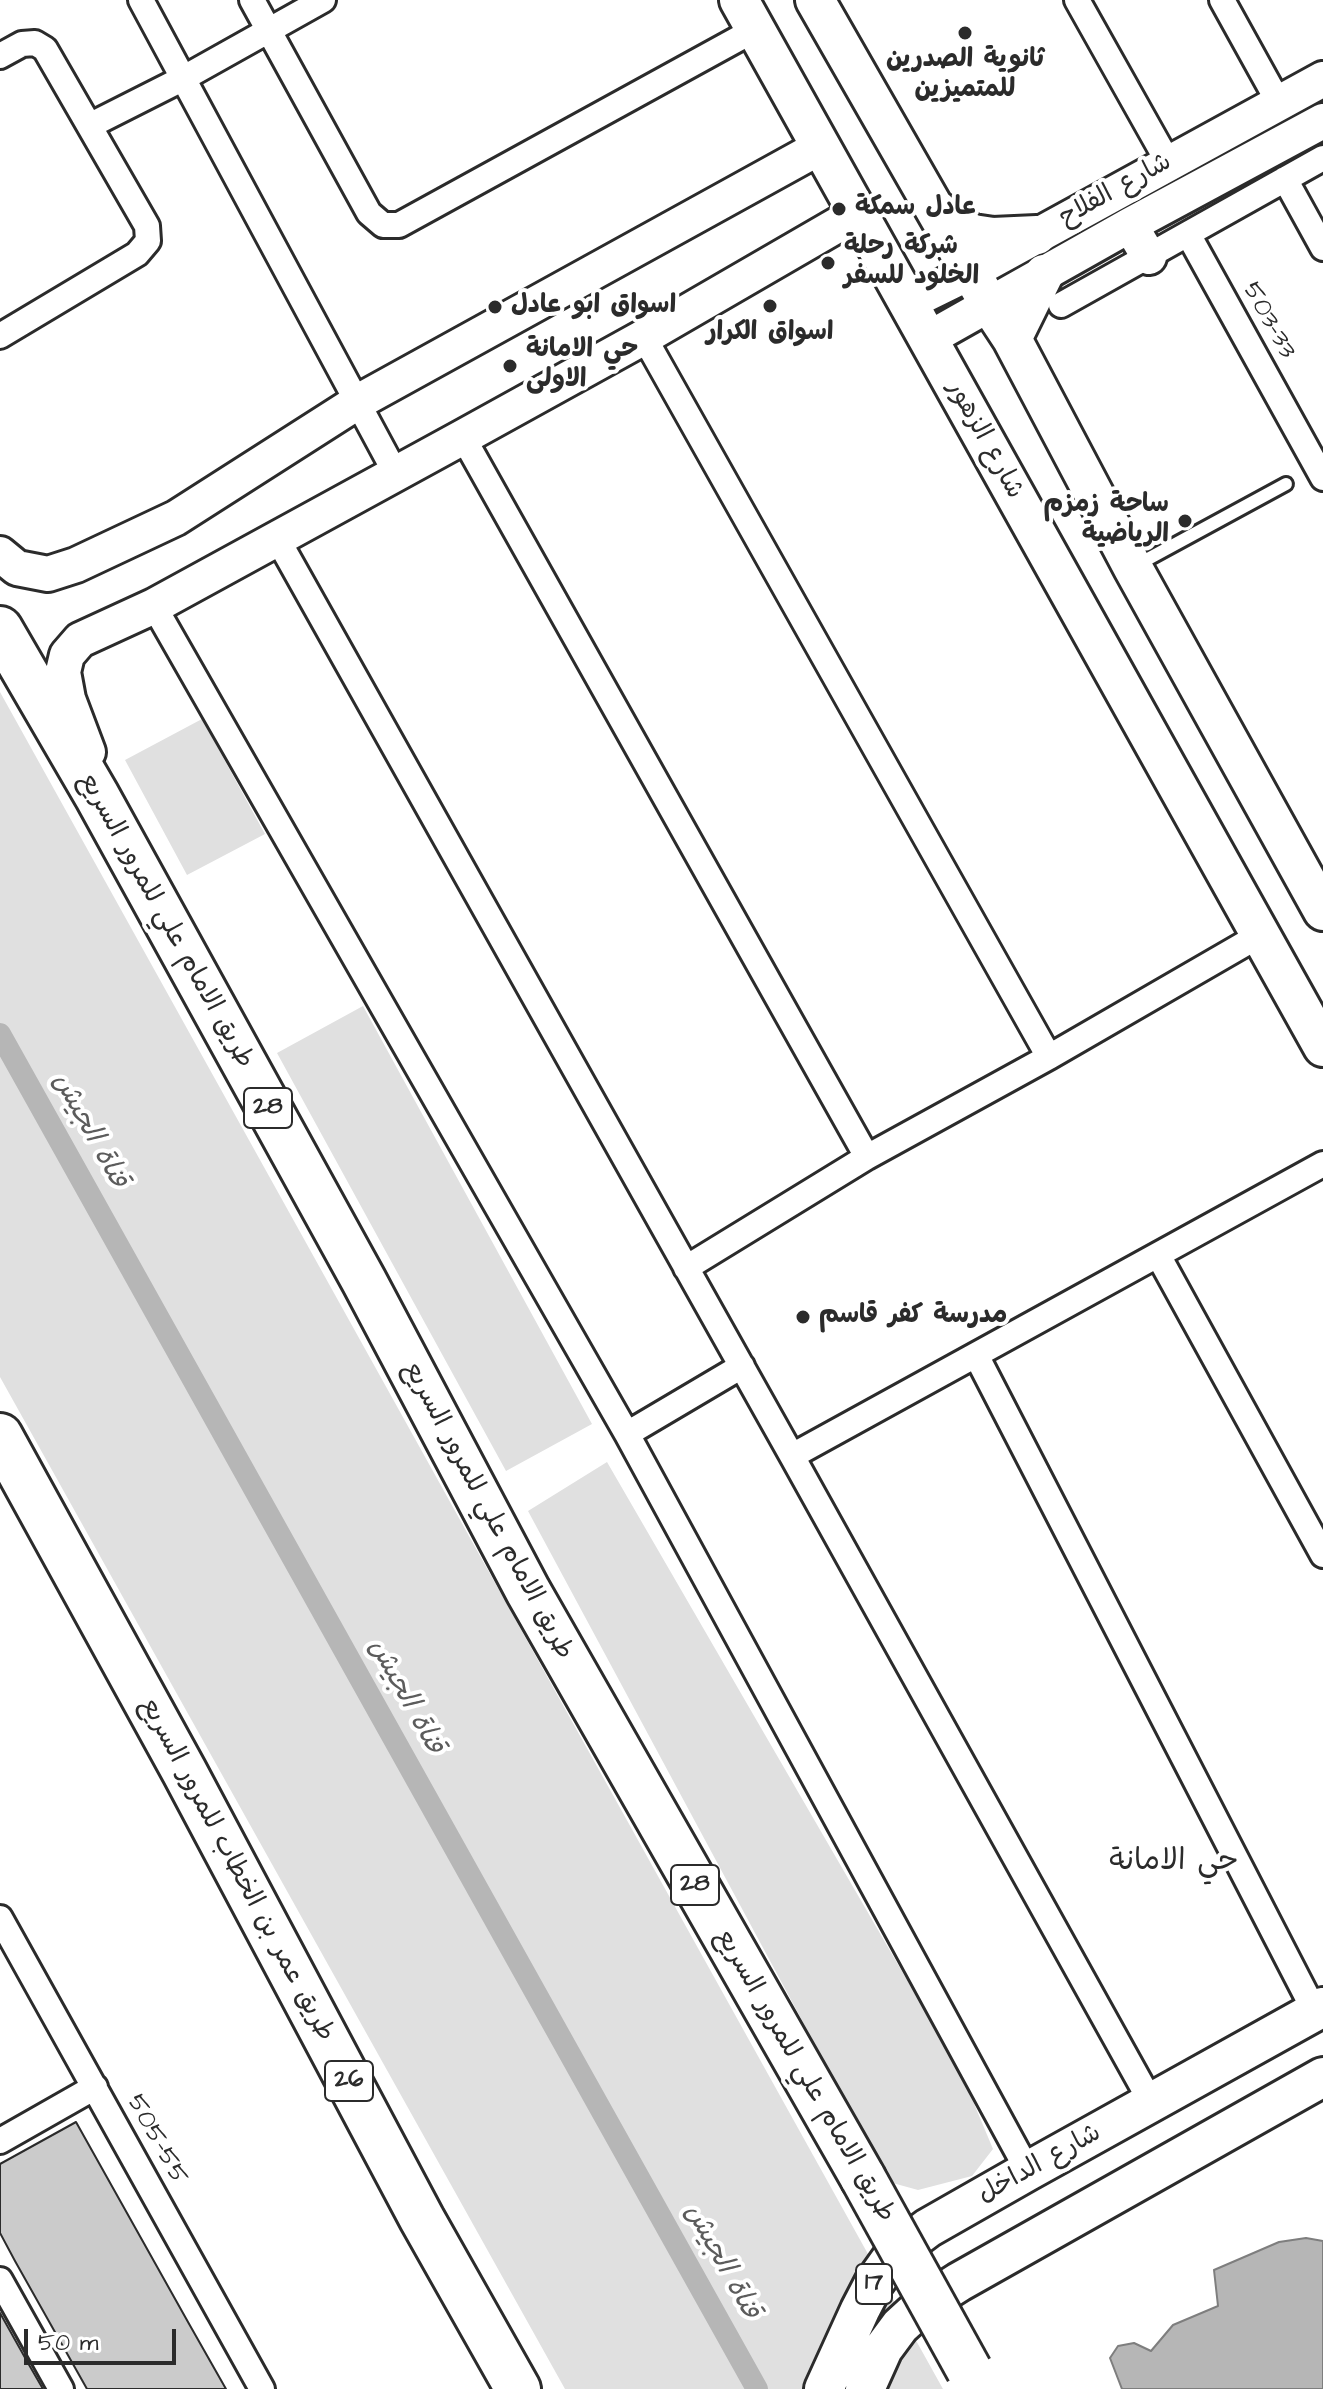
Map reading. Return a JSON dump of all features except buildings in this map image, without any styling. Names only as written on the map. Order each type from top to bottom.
[{"type":"highway","name":"طريق الامام علي للمرور السريع","points":[[0,629],[97,796],[364,1281],[528,1591],[980,2389]]},
{"type":"highway","name":"طريق عمر بن الخطاب للمرور السريع","points":[[0,1436],[184,1771],[422,2219],[518,2389]]},
{"type":"main road","points":[[815,0],[1012,339],[1133,568],[1323,911]]},
{"type":"main road","name":"شارع الزهور","points":[[748,15],[1323,1047]]},
{"type":"main road","points":[[935,209],[953,224],[973,234],[993,237],[1037,235]]},
{"type":"main road","points":[[1012,339],[1053,290]]},
{"type":"main road","name":"شارع الداخل","points":[[824,2389],[874,2283],[896,2252],[961,2209],[1319,2009]]},
{"type":"main road","name":"17","points":[[865,2389],[883,2349],[900,2326],[923,2305],[1323,2077]]},
{"type":"street","points":[[141,0],[396,474]]},
{"type":"street","points":[[252,0],[369,213],[383,225],[399,225],[748,15]]},
{"type":"street","points":[[91,125],[182,79],[323,0]]},
{"type":"street","points":[[1077,0],[1168,162]]},
{"type":"street","points":[[1222,0],[1279,103]]},
{"type":"street","points":[[0,56],[22,44],[35,43],[45,49],[147,226],[148,241],[137,254],[0,336]]},
{"type":"street","name":"شارع الفلاح","points":[[928,339],[1037,235],[1323,79]]},
{"type":"street","name":"شارع الفلاح","points":[[908,303],[980,288],[1053,290],[1130,225],[1323,121]]},
{"type":"street","points":[[0,554],[17,568],[48,574],[76,565],[176,518],[356,403],[822,146]]},
{"type":"street","points":[[1053,290],[1149,257],[1323,158]]},
{"type":"street","points":[[1285,179],[1323,248]]},
{"type":"street","points":[[97,796],[86,745],[68,699],[63,672],[67,655],[80,640],[154,606],[396,474],[644,337],[858,213]]},
{"type":"street","points":[[1130,225],[1149,257]]},
{"type":"street","name":"503-33","points":[[1188,234],[1322,474]]},
{"type":"street","points":[[644,337],[1049,1057]]},
{"type":"street","points":[[463,437],[867,1157]]},
{"type":"street","points":[[277,538],[1151,2102]]},
{"type":"street","points":[[154,606],[627,1434],[1028,2171]]},
{"type":"street","points":[[686,1268],[867,1157],[1049,1057],[1260,935]]},
{"type":"street","points":[[792,1456],[1323,1164]]},
{"type":"street","points":[[1158,1255],[1323,1555]]},
{"type":"street","points":[[976,1355],[1319,2009]]},
{"type":"street","points":[[627,1434],[742,1366]]},
{"type":"street","name":"505-55","points":[[0,1918],[262,2389]]},
{"type":"street","points":[[0,2141],[95,2087]]},
{"type":"street","points":[[0,2280],[61,2389]]},
{"type":"lane","points":[[1133,568],[1286,484]]},
{"type":"shaded area","points":[[0,692],[943,2389],[565,2389],[0,1377]]},
{"type":"shaded area","points":[[202,719],[265,834],[187,875],[125,760]]},
{"type":"shaded area","points":[[363,1006],[592,1424],[506,1471],[277,1053]]},
{"type":"shaded area","points":[[607,1462],[962,2075],[993,2149],[972,2176],[918,2190],[889,2182],[528,1511]]},
{"type":"shaded area","points":[[1306,2238],[1323,2241],[1323,2389],[1122,2389],[1110,2358],[1118,2346],[1134,2343],[1151,2351],[1173,2325],[1218,2306],[1214,2270],[1279,2242]]},
{"type":"waterway","name":"قناة الجيش","points":[[0,1034],[757,2389]]},
{"type":"place","name":"ثانوية الصدرين للمتميزين","points":[[965,33]]},
{"type":"place","name":"عادل سمكة","points":[[839,209]]},
{"type":"place","name":"شركة رحلة الخلود للسفر","points":[[828,263]]},
{"type":"place","name":"اسواق الكرار","points":[[770,306]]},
{"type":"place","name":"اسواق ابو عادل","points":[[495,307]]},
{"type":"place","name":"حي الامانة الاولى","points":[[510,366]]},
{"type":"place","name":"ساحة زمزم الرياضية","points":[[1185,521]]},
{"type":"place","name":"مدرسة كفر قاسم","points":[[803,1317]]},
{"type":"district","name":"حي الامانة","points":[[1174,1863]]}]
